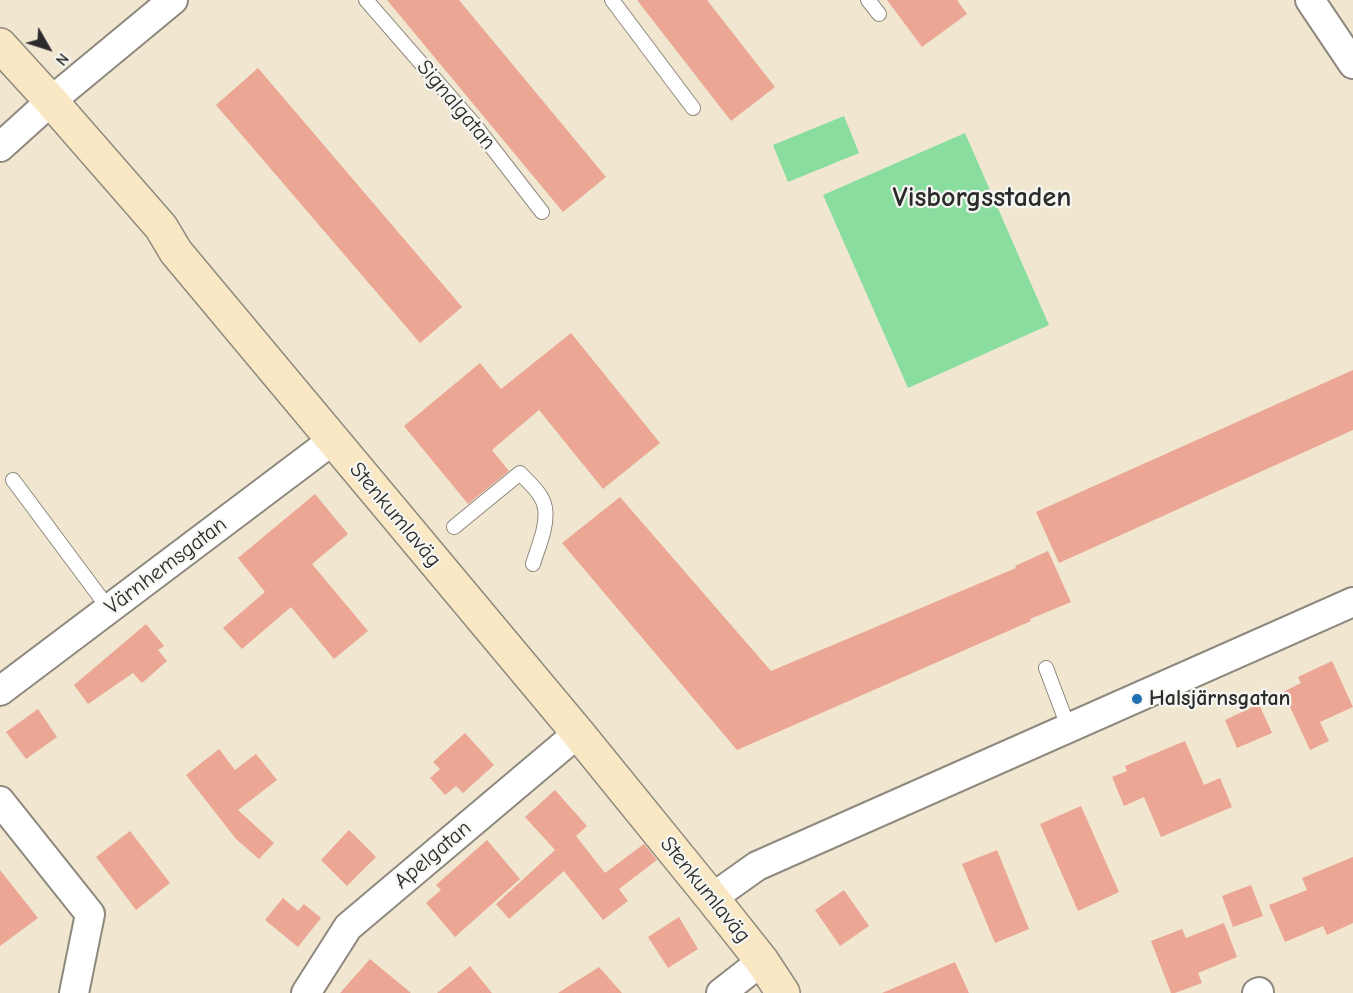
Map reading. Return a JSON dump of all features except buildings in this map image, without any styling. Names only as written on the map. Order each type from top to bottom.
[{"type":"street","points":[[0,147],[51,100],[173,0]]},
{"type":"street","points":[[1310,0],[1353,64]]},
{"type":"street","name":"Stenkumlaväg","points":[[0,45],[161,227],[176,252],[578,733],[712,898],[762,961],[783,993]]},
{"type":"street","name":"Värnhemsgatan","points":[[0,692],[333,440]]},
{"type":"street","points":[[712,898],[757,866],[1353,602]]},
{"type":"street","name":"Apelgatan","points":[[306,993],[348,927],[578,733]]},
{"type":"street","points":[[0,801],[90,914],[74,993]]},
{"type":"street","points":[[721,993],[762,961]]},
{"type":"lane","name":"Signalgatan","points":[[366,0],[473,123],[542,212]]},
{"type":"lane","points":[[612,0],[693,108]]},
{"type":"lane","points":[[868,0],[879,14]]},
{"type":"lane","points":[[454,527],[520,473],[536,490],[545,506],[545,524],[532,564]]},
{"type":"lane","points":[[13,480],[109,609]]},
{"type":"lane","points":[[1046,668],[1069,729]]},
{"type":"green space","points":[[844,116],[859,153],[788,182],[773,145]]},
{"type":"green space","points":[[965,133],[1049,325],[908,388],[823,195]]},
{"type":"place","name":"Halsjärnsgatan","points":[[1137,699]]},
{"type":"district","name":"Visborgsstaden","points":[[982,198]]}]
